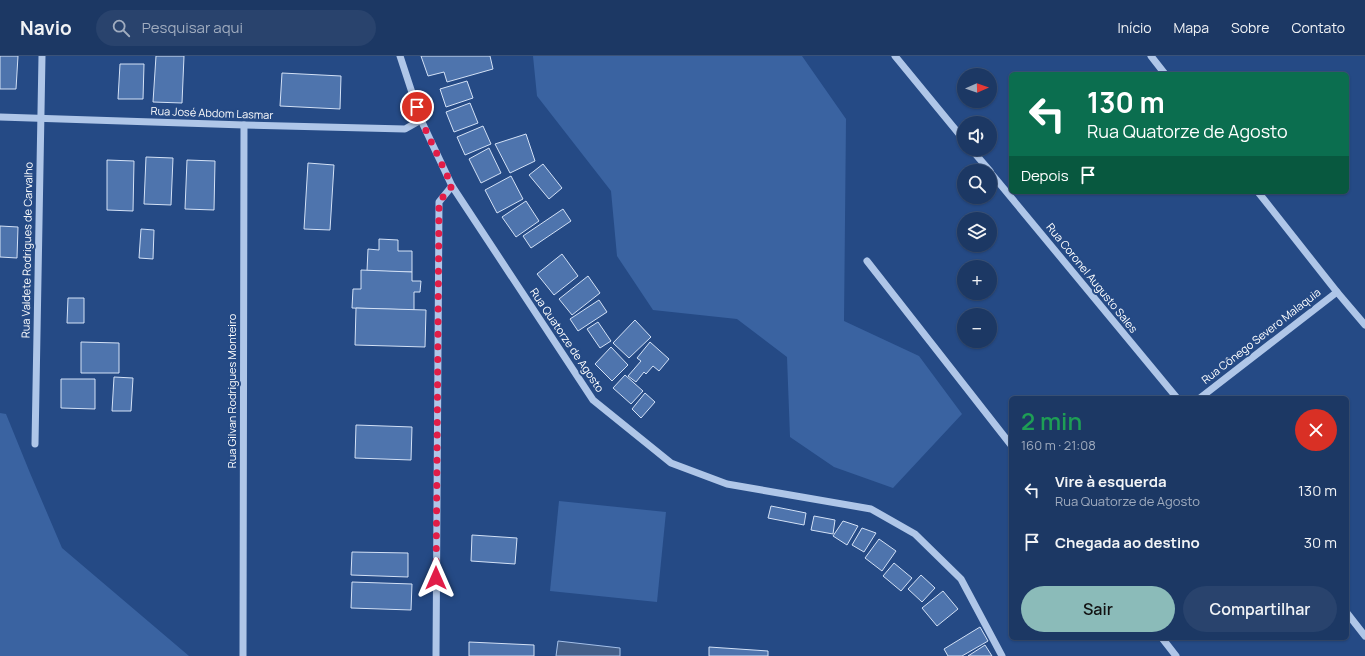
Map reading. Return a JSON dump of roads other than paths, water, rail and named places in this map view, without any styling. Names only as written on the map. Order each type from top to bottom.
[{"type":"street","name":"Rua Valdete Rodrigues de Carvalho","points":[[35,444],[42,56]]},
{"type":"street","name":"Rua Quatorze de Agosto","points":[[400,56],[421,120],[452,186],[593,400],[671,462],[727,484],[871,509],[916,534],[961,580],[1002,656]]},
{"type":"street","points":[[895,56],[957,131]]},
{"type":"street","points":[[1151,56],[1163,72]]},
{"type":"street","name":"Rua José Abdom Lasmar","points":[[0,117],[405,129],[421,120]]},
{"type":"street","name":"Rua Gilvan Rodrigues Monteiro","points":[[243,656],[244,125]]},
{"type":"street","name":"Rua Coronel Augusto Sales","points":[[978,156],[984,164]]},
{"type":"street","name":"Rua Coronel Augusto Sales","points":[[997,179],[1175,396]]},
{"type":"street","points":[[436,656],[439,202],[452,186]]},
{"type":"street","points":[[1260,194],[1365,325]]},
{"type":"street","points":[[867,261],[1009,442]]},
{"type":"street","name":"Rua Cônego Severo Malaquia","points":[[1203,396],[1337,292]]},
{"type":"street","points":[[1349,616],[1365,636]]},
{"type":"street","points":[[1164,640],[1176,656]]}]
